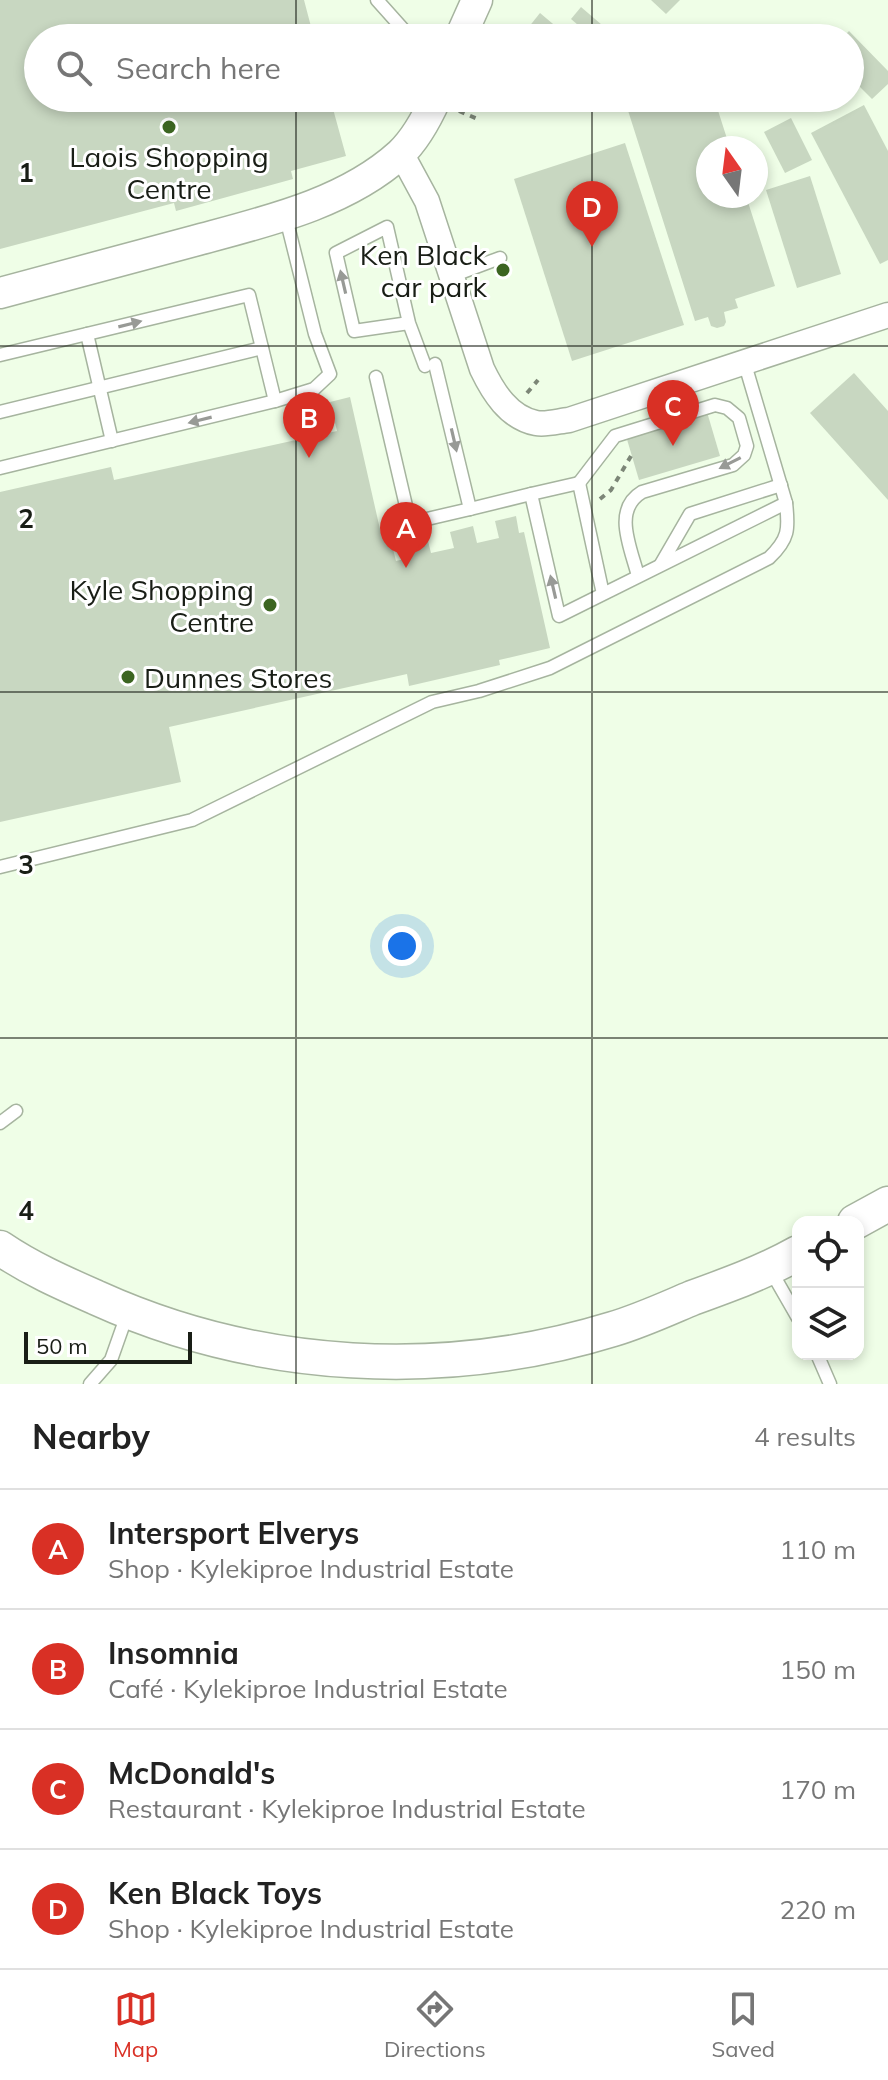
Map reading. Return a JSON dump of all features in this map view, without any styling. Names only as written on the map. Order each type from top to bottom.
[{"type":"main road","points":[[864,1217],[888,1204]]},
{"type":"main road","points":[[9,1260],[132,1314],[181,1331],[282,1353],[382,1362],[449,1360],[547,1345],[613,1329],[784,1261]]},
{"type":"street","points":[[466,24],[477,0]]},
{"type":"street","points":[[0,293],[285,214],[327,199],[372,174],[401,153],[430,112]]},
{"type":"street","points":[[401,153],[427,201],[482,369],[492,388],[511,411],[537,423],[569,420],[888,315]]},
{"type":"lane","points":[[377,0],[398,24]]},
{"type":"lane","points":[[0,468],[314,389],[330,374],[315,334],[285,214]]},
{"type":"lane","points":[[409,323],[354,331],[336,253],[387,227],[409,323],[430,365],[470,509]]},
{"type":"lane","points":[[452,276],[500,258]]},
{"type":"lane","points":[[0,355],[249,295],[275,401]]},
{"type":"lane","points":[[87,334],[112,441]]},
{"type":"lane","points":[[0,412],[262,348]]},
{"type":"lane","points":[[0,867],[192,820],[432,702],[479,691],[550,668],[769,558],[783,544],[788,524],[786,503],[744,361]]},
{"type":"lane","points":[[376,377],[410,523],[579,483],[615,436],[715,405],[727,408],[739,418],[747,446],[744,455],[733,465],[642,492],[632,498],[626,507],[625,519],[638,576]]},
{"type":"lane","points":[[579,483],[603,594]]},
{"type":"lane","points":[[661,564],[690,514],[781,485]]},
{"type":"lane","points":[[531,494],[559,616],[786,503]]},
{"type":"lane","points":[[0,1123],[16,1111]]},
{"type":"lane","points":[[784,1261],[792,1294]]},
{"type":"lane","points":[[90,1384],[111,1360],[123,1326],[132,1314]]},
{"type":"lane","points":[[820,1360],[830,1384]]},
{"type":"path","points":[[585,509],[611,490],[631,456]]},
{"type":"building","name":"Laois Shopping Centre","points":[[0,0],[304,0],[310,24],[24,24],[24,112],[334,112],[346,156],[291,171],[293,179],[176,211],[174,203],[0,249]]},
{"type":"building","points":[[651,0],[680,0],[666,14]]},
{"type":"building","points":[[581,7],[601,24],[577,24],[571,19]]},
{"type":"building","points":[[540,13],[553,24],[531,24]]},
{"type":"building","points":[[864,46],[888,71],[888,84],[872,99],[864,91]]},
{"type":"building","points":[[864,105],[888,151],[888,260],[880,264],[811,133],[851,112],[864,112]]},
{"type":"building","points":[[628,112],[718,112],[726,136],[696,136],[696,208],[750,208],[775,286],[735,299],[738,308],[724,312],[724,326],[711,326],[708,317],[695,321]]},
{"type":"building","points":[[791,118],[812,160],[785,173],[764,132]]},
{"type":"building","points":[[625,143],[684,325],[572,361],[514,179]]},
{"type":"building","points":[[810,176],[841,274],[797,288],[768,189]]},
{"type":"building","points":[[854,373],[888,411],[888,500],[810,413]]},
{"type":"building","name":"Kyle Shopping Centre","points":[[350,397],[382,538],[390,537],[396,561],[409,558],[405,542],[427,537],[431,553],[454,548],[450,532],[473,526],[477,543],[499,538],[495,521],[516,516],[519,533],[524,532],[550,648],[499,660],[500,665],[409,686],[407,674],[169,727],[181,782],[0,822],[0,492],[111,467],[114,480],[337,431],[330,402]]},
{"type":"building","points":[[707,412],[720,456],[639,480],[626,436]]},
{"type":"place","name":"Laois Shopping Centre","points":[[169,127]]},
{"type":"place","name":"Ken Black Toys","points":[[592,247]]},
{"type":"place","name":"Ken Black car park","points":[[503,270]]},
{"type":"place","name":"McDonald's","points":[[673,446]]},
{"type":"place","name":"Insomnia","points":[[309,458]]},
{"type":"place","name":"Intersport Elverys","points":[[406,568]]},
{"type":"place","name":"Kyle Shopping Centre","points":[[270,605]]},
{"type":"place","name":"Dunnes Stores","points":[[128,677]]}]
